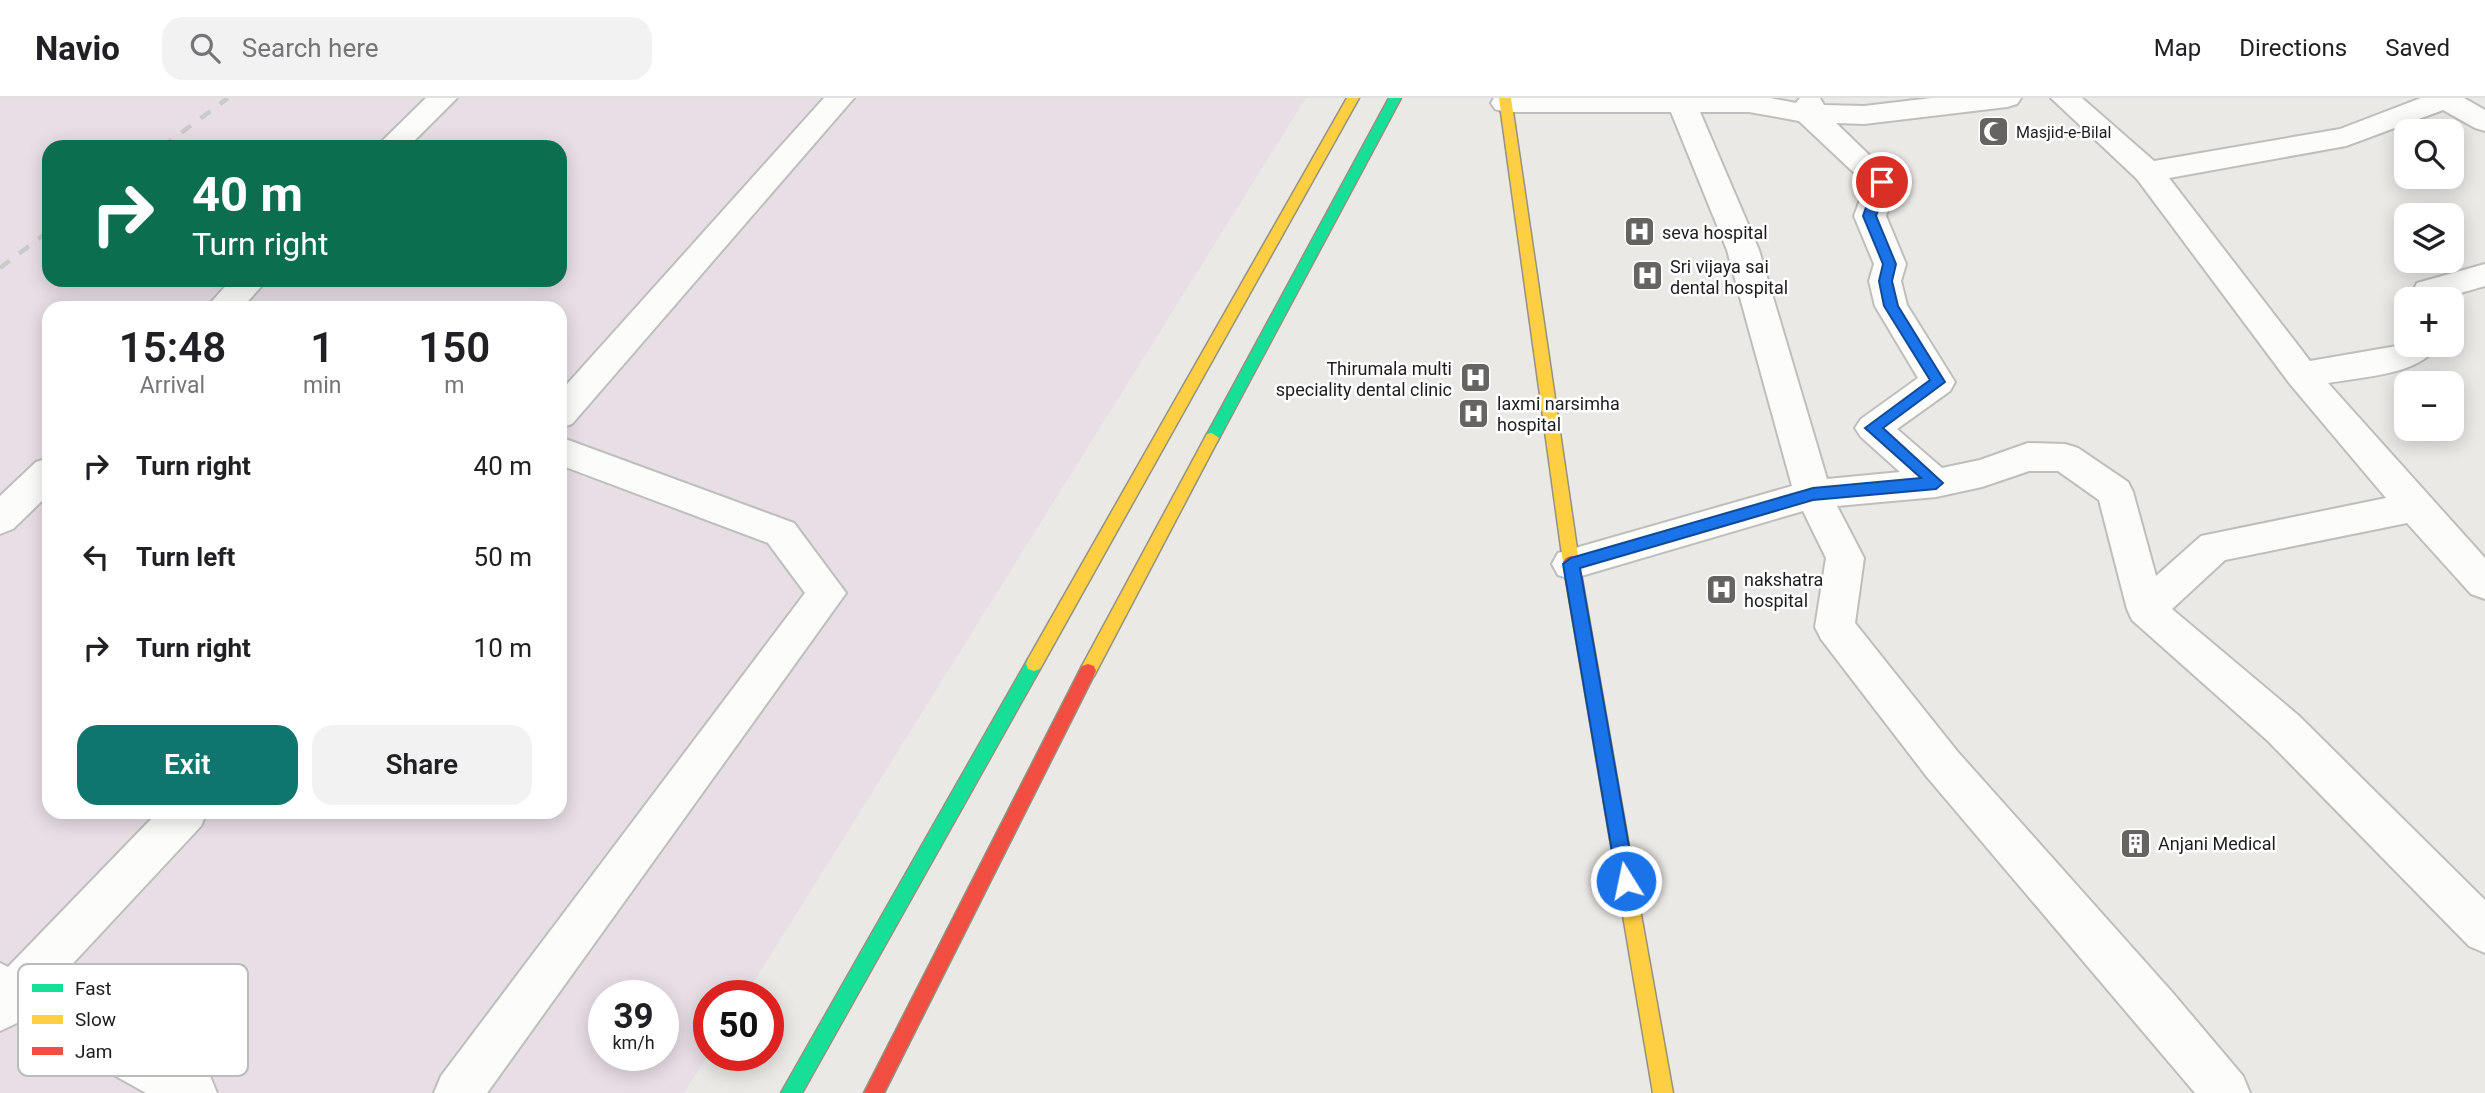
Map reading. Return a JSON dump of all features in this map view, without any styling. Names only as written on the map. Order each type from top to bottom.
[{"type":"main road","points":[[791,1093],[1353,98]]},
{"type":"main road","points":[[874,1093],[1120,609],[1395,98]]},
{"type":"main road","points":[[1505,100],[1571,564],[1663,1093]]},
{"type":"street","points":[[398,140],[443,98]]},
{"type":"street","points":[[567,407],[840,98]]},
{"type":"street","points":[[1505,100],[1749,103],[1810,106],[1864,115],[2007,98]]},
{"type":"street","points":[[2065,98],[2148,172],[2302,375],[2485,583]]},
{"type":"street","points":[[2148,172],[2346,136],[2444,98],[2485,122]]},
{"type":"street","points":[[1682,101],[1743,250],[1813,494],[1845,558],[1835,627],[1942,764],[2156,1008],[2226,1093]]},
{"type":"street","points":[[1810,106],[1882,182],[1870,216],[1890,264],[1885,281],[1891,306],[1938,382],[1873,428],[1936,483]]},
{"type":"street","points":[[2443,287],[2485,275]]},
{"type":"street","points":[[229,301],[244,287]]},
{"type":"street","points":[[2302,375],[2401,357]]},
{"type":"street","points":[[458,1093],[827,593],[780,533],[567,454]]},
{"type":"street","points":[[1571,564],[1813,494],[1936,483],[1982,473],[2028,457],[2065,458],[2115,492],[2146,609],[2283,729],[2485,931]]},
{"type":"street","points":[[0,519],[42,479]]},
{"type":"street","points":[[2146,609],[2214,547],[2416,507]]},
{"type":"street","points":[[36,964],[179,819]]},
{"type":"street","points":[[4,996],[18,982]]},
{"type":"street","points":[[159,1076],[192,1093]]},
{"type":"shaded area","points":[[0,98],[1306,98],[755,980],[693,980],[693,1071],[698,1071],[684,1093],[0,1093]]},
{"type":"railway","points":[[171,140],[228,98]]},
{"type":"railway","points":[[0,268],[42,236]]},
{"type":"traffic: fast","points":[[1212,438],[1395,98]]},
{"type":"traffic: fast","points":[[791,1093],[1034,664]]},
{"type":"traffic: slow","points":[[1034,664],[1353,98]]},
{"type":"traffic: slow","points":[[1505,98],[1571,562]]},
{"type":"traffic: slow","points":[[1088,671],[1212,438]]},
{"type":"traffic: slow","points":[[1628,892],[1663,1093]]},
{"type":"traffic: jam","points":[[1571,562],[1628,892]]},
{"type":"traffic: jam","points":[[874,1093],[1088,671]]},
{"type":"place","name":"Masjid-e-Bilal","points":[[1993,132]]},
{"type":"place","name":"seva hospital","points":[[1639,232]]},
{"type":"place","name":"Sri vijaya sai dental hospital","points":[[1647,276]]},
{"type":"place","name":"Thirumala multi speciality dental clinic","points":[[1475,378]]},
{"type":"place","name":"laxmi narsimha hospital","points":[[1474,413]]},
{"type":"place","name":"nakshatra hospital","points":[[1721,589]]},
{"type":"place","name":"Anjani Medical","points":[[2135,843]]},
{"type":"route","points":[[1626,881],[1571,564],[1813,494],[1936,483],[1873,428],[1938,382],[1891,306],[1885,281],[1890,264],[1870,216],[1882,182]]}]
